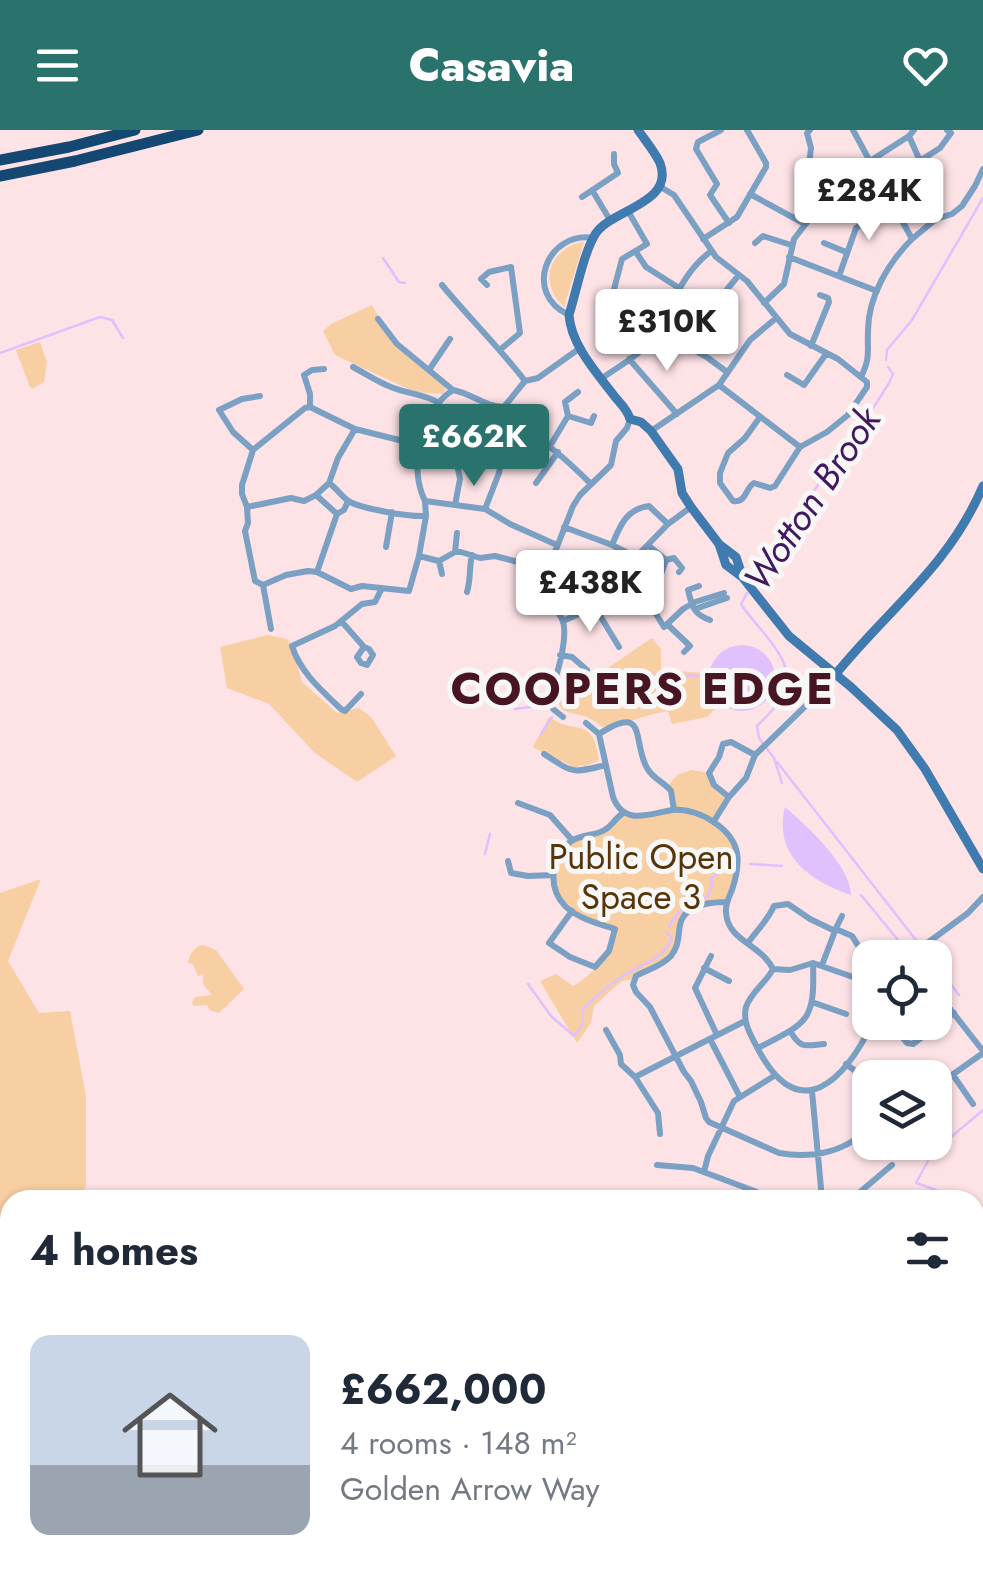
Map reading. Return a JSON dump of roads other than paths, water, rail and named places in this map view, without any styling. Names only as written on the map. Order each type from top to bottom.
[{"type":"highway","points":[[0,160],[135,130]]},
{"type":"highway","points":[[0,176],[198,130]]},
{"type":"street","points":[[562,717],[553,710],[550,698],[565,633],[563,621],[542,589],[574,506],[610,466],[616,441],[630,420],[628,410],[580,348],[568,321],[594,238],[610,220],[651,196],[660,186],[660,163],[638,130]]},
{"type":"street","points":[[721,130],[698,142],[696,149],[717,184],[710,195],[728,223]]},
{"type":"street","points":[[702,239],[739,214],[764,170],[766,163],[747,130]]},
{"type":"street","points":[[810,130],[809,165],[818,176]]},
{"type":"street","points":[[854,130],[912,239]]},
{"type":"street","points":[[922,160],[940,148],[951,133],[947,130]]},
{"type":"street","points":[[764,303],[784,284],[791,245],[839,181],[911,133],[924,170],[918,177]]},
{"type":"street","points":[[582,196],[618,173],[614,154]]},
{"type":"street","points":[[860,377],[868,364],[868,319],[890,263],[936,219],[962,206],[983,169]]},
{"type":"street","points":[[660,186],[674,195],[711,251],[747,281],[790,334],[838,359],[867,382],[848,415],[828,432],[800,447],[775,486],[751,484],[744,498],[733,501],[719,478],[728,452],[746,438],[760,417]]},
{"type":"street","points":[[592,190],[610,220]]},
{"type":"street","points":[[750,194],[805,224]]},
{"type":"street","points":[[839,276],[859,224],[892,205]]},
{"type":"street","points":[[627,210],[646,244],[622,259],[610,315],[655,332],[728,372]]},
{"type":"street","points":[[754,243],[766,236],[791,245]]},
{"type":"street","points":[[569,315],[550,300],[544,289],[544,272],[549,258],[562,243],[575,237],[594,238]]},
{"type":"street","points":[[824,243],[846,252]]},
{"type":"street","points":[[601,379],[645,347],[695,264],[711,251]]},
{"type":"street","points":[[636,252],[646,267],[679,288]]},
{"type":"street","points":[[789,257],[877,290]]},
{"type":"street","points":[[487,285],[481,278],[488,272],[512,267],[520,333],[501,350]]},
{"type":"street","points":[[726,334],[711,321],[716,297],[739,275]]},
{"type":"street","points":[[442,285],[526,381]]},
{"type":"street","points":[[811,346],[829,302],[820,295]]},
{"type":"street","points":[[378,318],[397,344],[453,390],[479,402],[504,407]]},
{"type":"street","points":[[604,336],[611,332],[616,319]]},
{"type":"street","points":[[652,431],[718,385],[750,340],[776,319]]},
{"type":"street","points":[[429,370],[450,339]]},
{"type":"street","points":[[504,407],[526,381],[538,378],[580,348]]},
{"type":"street","points":[[787,375],[804,385],[826,354]]},
{"type":"street","points":[[629,359],[677,414]]},
{"type":"street","points":[[353,367],[390,387],[439,403]]},
{"type":"street","points":[[310,407],[304,375],[324,369]]},
{"type":"street","points":[[718,385],[800,447]]},
{"type":"street","points":[[418,444],[355,429],[310,407],[254,450],[242,494],[247,507],[245,531],[255,581],[263,585],[301,572],[317,572],[350,589],[362,586],[409,592],[426,516],[418,481],[418,444],[439,403],[453,390]]},
{"type":"street","points":[[550,446],[568,416],[567,398],[578,392]]},
{"type":"street","points":[[254,450],[233,432],[218,410],[260,396]]},
{"type":"street","points":[[485,510],[499,473],[508,428],[504,407]]},
{"type":"street","points":[[568,416],[593,422]]},
{"type":"street","points":[[630,420],[641,422],[652,431],[678,468],[682,493],[719,544],[726,565],[745,580],[789,636],[897,730],[918,758],[983,869]]},
{"type":"street","points":[[508,428],[532,435],[550,446],[591,484]]},
{"type":"street","points":[[247,507],[316,495],[330,483],[338,458],[355,429]]},
{"type":"street","points":[[424,433],[465,445]]},
{"type":"street","points":[[536,484],[558,452]]},
{"type":"street","points":[[455,505],[460,460]]},
{"type":"street","points":[[330,483],[359,506],[426,516]]},
{"type":"street","points":[[714,822],[746,778],[757,753],[822,690],[932,569],[958,535],[983,486]]},
{"type":"street","points":[[316,495],[336,514]]},
{"type":"street","points":[[425,500],[485,510],[557,545]]},
{"type":"street","points":[[317,572],[336,514],[344,510],[348,501]]},
{"type":"street","points":[[612,545],[624,518],[639,507],[649,506],[668,524]]},
{"type":"street","points":[[563,621],[590,609],[626,580],[636,558],[668,524],[691,507]]},
{"type":"street","points":[[386,547],[392,512]]},
{"type":"street","points":[[564,527],[636,558]]},
{"type":"street","points":[[455,552],[457,533]]},
{"type":"street","points":[[648,545],[666,560]]},
{"type":"street","points":[[420,556],[439,560],[455,552],[518,562]]},
{"type":"street","points":[[467,592],[472,555]]},
{"type":"street","points":[[666,560],[674,558],[682,568],[679,572]]},
{"type":"street","points":[[439,560],[442,574]]},
{"type":"street","points":[[664,575],[666,560]]},
{"type":"street","points":[[626,580],[664,627],[667,625],[690,646],[684,652]]},
{"type":"street","points":[[263,585],[271,629]]},
{"type":"street","points":[[700,586],[688,590],[699,616],[710,620]]},
{"type":"street","points":[[361,694],[349,709],[341,709],[308,676],[292,646],[342,622],[362,604],[375,602],[380,590]]},
{"type":"street","points":[[667,625],[683,609],[726,596]]},
{"type":"street","points":[[594,604],[618,647]]},
{"type":"street","points":[[342,622],[364,646]]},
{"type":"street","points":[[606,628],[616,624]]},
{"type":"street","points":[[560,656],[572,657],[587,670]]},
{"type":"street","points":[[553,685],[586,682]]},
{"type":"street","points":[[599,734],[618,722],[628,722],[638,730],[644,762],[650,774],[671,791],[674,810]]},
{"type":"street","points":[[586,723],[599,734],[613,798],[623,813],[652,816],[674,810],[699,814],[724,830],[738,848],[739,867],[727,902],[728,922],[740,939],[763,953],[773,969]]},
{"type":"street","points":[[729,797],[714,785],[709,773],[723,744],[732,742],[757,753]]},
{"type":"street","points":[[544,754],[571,771],[606,765]]},
{"type":"street","points":[[528,796],[522,804],[550,815],[572,840]]},
{"type":"street","points":[[572,911],[549,943],[596,967],[609,951],[615,929],[566,907],[553,875],[561,852],[572,840],[604,831],[623,813]]},
{"type":"street","points":[[508,862],[511,873],[553,875]]},
{"type":"street","points":[[931,940],[983,897]]},
{"type":"street","points":[[727,902],[707,904],[688,912],[680,925],[678,946],[666,961],[639,974],[633,985],[636,992],[650,1007],[691,1080],[706,1118],[721,1128],[791,1155],[846,1146],[852,1141]]},
{"type":"street","points":[[748,944],[774,906],[788,904],[855,940]]},
{"type":"street","points":[[968,913],[983,907]]},
{"type":"street","points":[[822,965],[842,916]]},
{"type":"street","points":[[711,956],[695,988],[740,1097]]},
{"type":"street","points":[[773,969],[790,970],[813,963],[852,976]]},
{"type":"street","points":[[758,1048],[806,1018],[812,1002],[813,963]]},
{"type":"street","points":[[704,968],[728,982]]},
{"type":"street","points":[[773,969],[748,1002],[745,1020],[774,1076],[792,1089],[812,1091],[834,1078],[864,1040]]},
{"type":"street","points":[[812,1002],[846,1014]]},
{"type":"street","points":[[952,1011],[983,1052],[953,1076],[972,1104]]},
{"type":"street","points":[[635,1077],[745,1020]]},
{"type":"street","points":[[606,1030],[621,1064],[635,1077],[658,1113],[660,1134]]},
{"type":"street","points":[[790,1031],[798,1044],[824,1044]]},
{"type":"street","points":[[846,1064],[852,1068]]},
{"type":"street","points":[[704,1172],[730,1108],[740,1097],[774,1076]]},
{"type":"street","points":[[812,1091],[815,1190]]},
{"type":"street","points":[[658,1165],[692,1168],[752,1190]]},
{"type":"street","points":[[863,1190],[892,1166]]},
{"type":"waterway","name":"Wotton Brook","points":[[886,360],[887,350],[912,320],[983,198]]},
{"type":"waterway","points":[[383,258],[399,282],[405,283]]},
{"type":"waterway","points":[[0,353],[100,317],[112,320],[123,338]]},
{"type":"waterway","name":"Wotton Brook","points":[[752,587],[775,547],[834,462],[847,450],[889,383],[893,374],[888,367]]},
{"type":"waterway","name":"Wotton Brook","points":[[747,593],[741,604],[775,647],[786,670],[783,695],[757,726],[782,783]]},
{"type":"waterway","points":[[562,703],[602,684],[623,688],[646,674],[699,676]]},
{"type":"waterway","points":[[515,709],[544,705]]},
{"type":"waterway","points":[[541,734],[552,717]]},
{"type":"waterway","points":[[777,762],[916,940]]},
{"type":"waterway","points":[[485,854],[490,834]]},
{"type":"waterway","points":[[750,864],[782,866]]},
{"type":"waterway","points":[[669,927],[684,908],[707,897],[711,878],[721,871]]},
{"type":"waterway","name":"Wotton Brook","points":[[861,895],[898,940]]},
{"type":"waterway","points":[[528,984],[551,1016],[574,1036],[582,1025],[583,1009],[616,981],[662,952],[672,938],[667,933]]},
{"type":"waterway","points":[[952,986],[959,995]]},
{"type":"waterway","points":[[952,1136],[983,1110]]},
{"type":"waterway","points":[[928,1161],[916,1183],[936,1190]]},
{"type":"district","name":"COOPERS EDGE","points":[[643,688]]},
{"type":"park label","name":"Public Open Space 3","points":[[641,877]]}]
